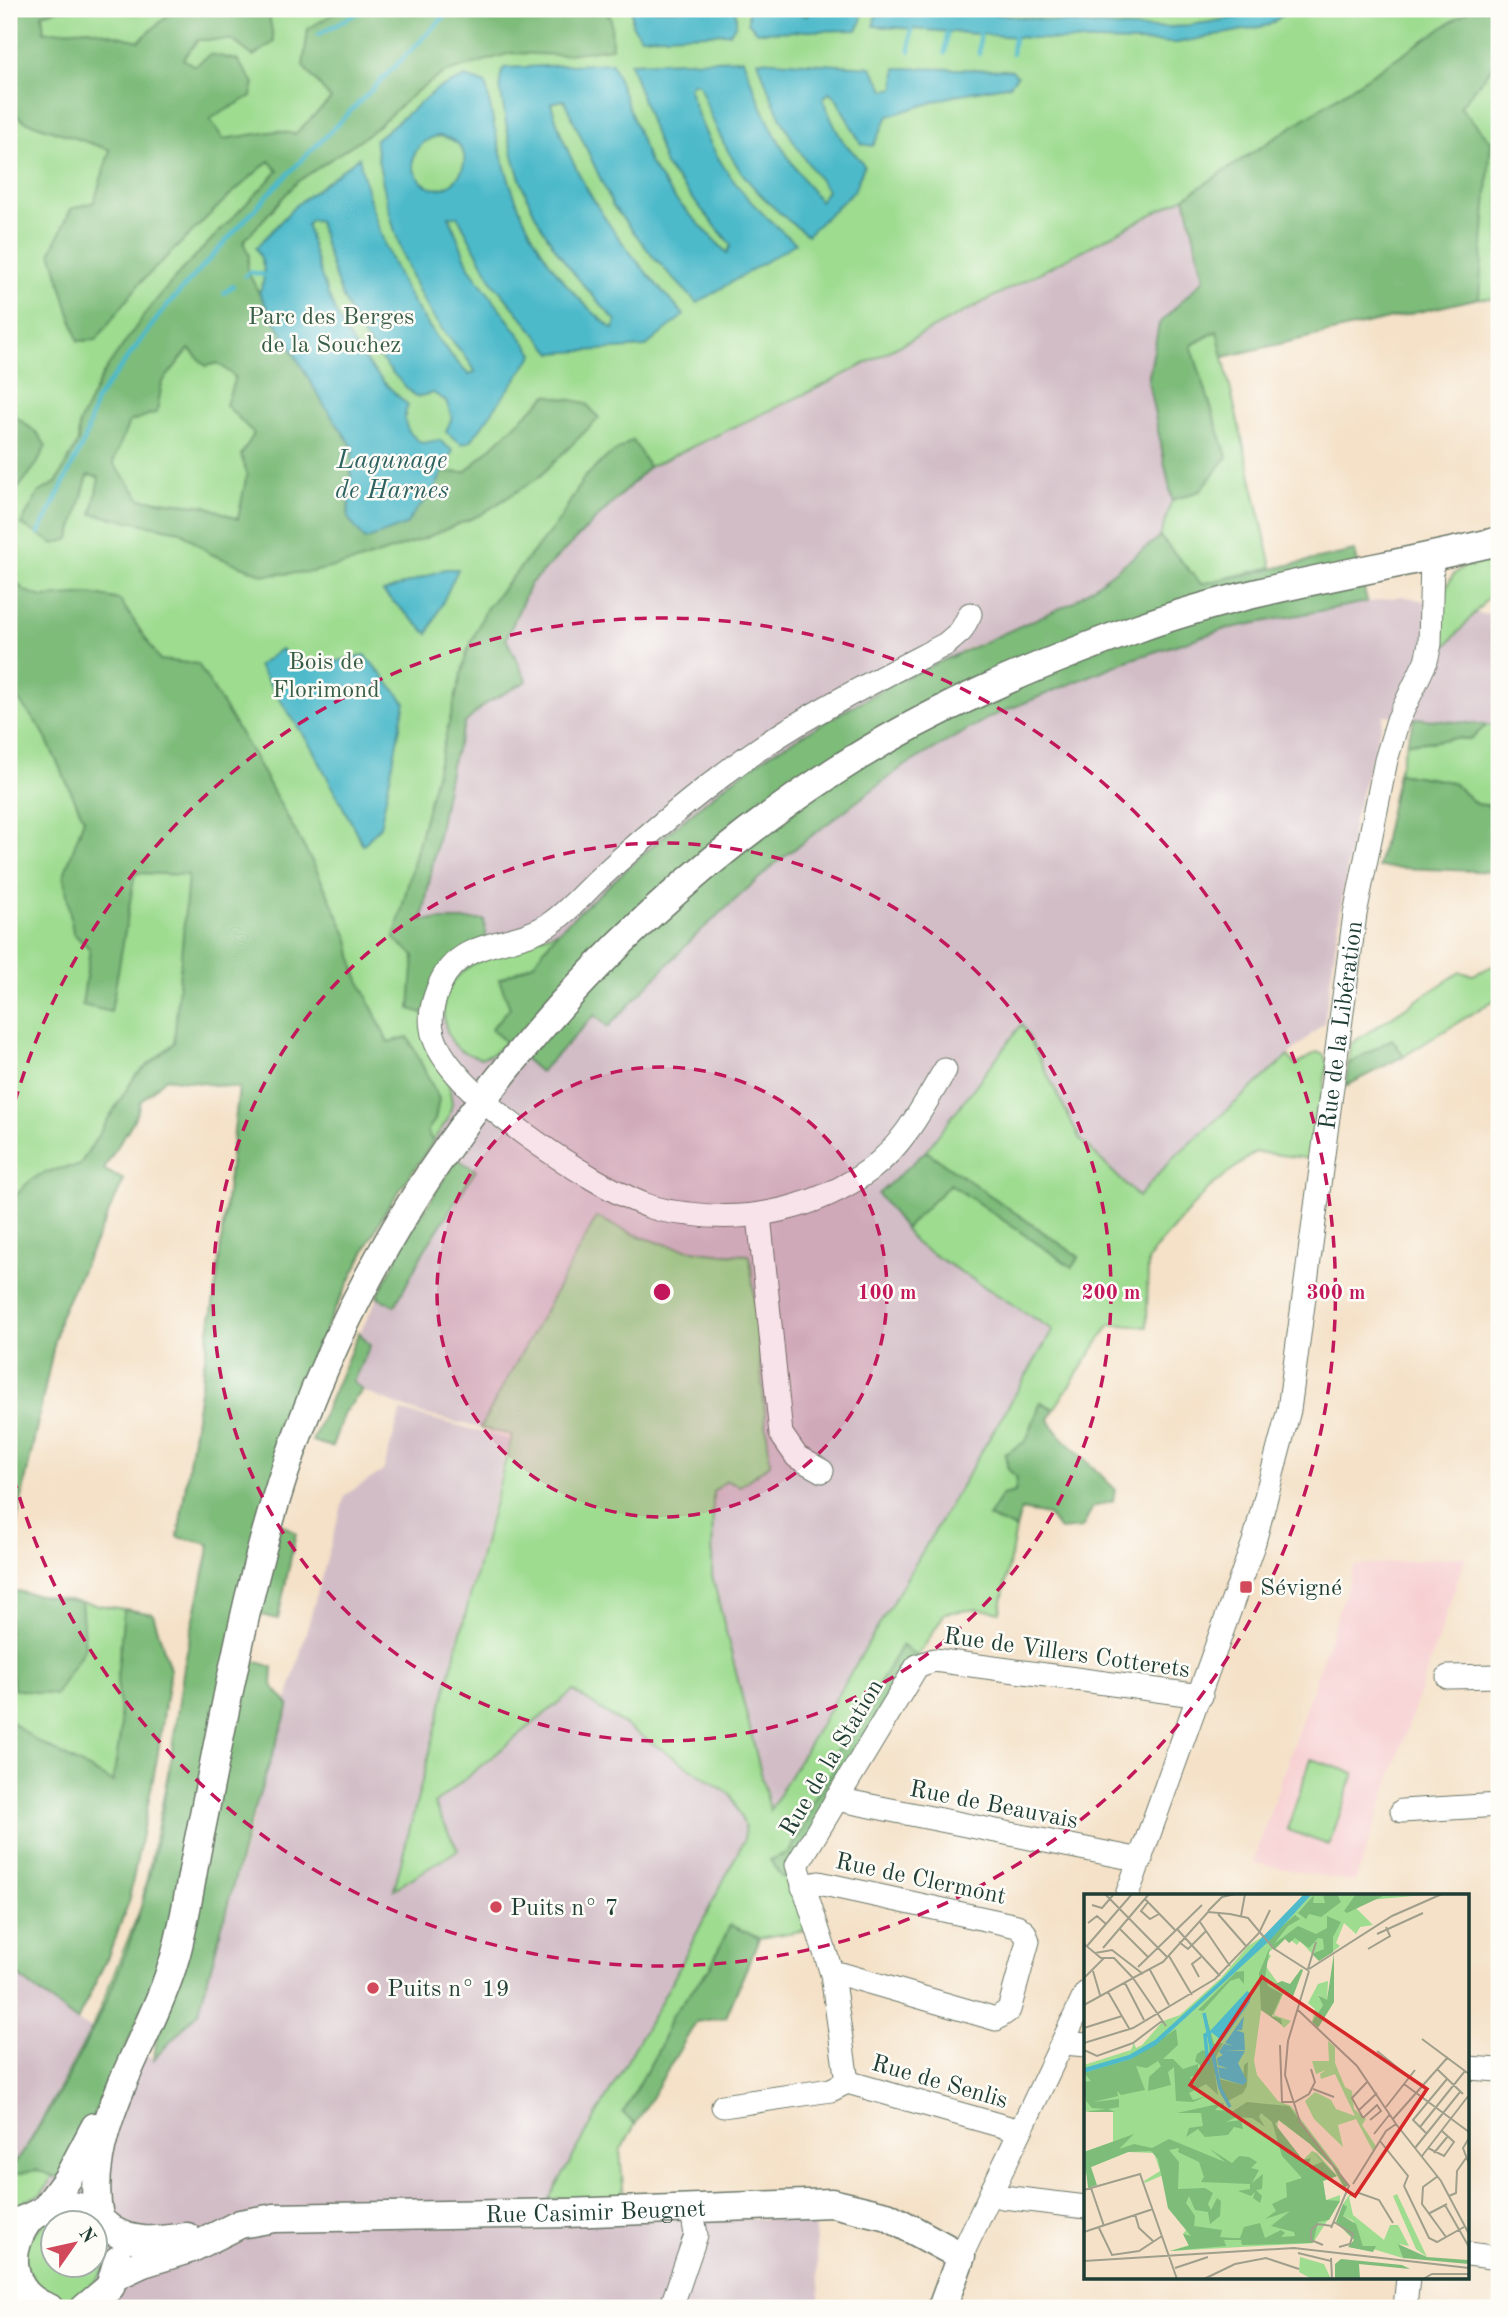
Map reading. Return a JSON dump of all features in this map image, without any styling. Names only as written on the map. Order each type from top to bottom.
[{"type":"main road","points":[[101,2208],[95,2185],[97,2159],[119,2092],[150,2028],[175,1957],[229,1690],[270,1519],[299,1431],[330,1356],[383,1252],[446,1150],[484,1099],[603,961],[661,905],[774,814],[835,771],[901,731],[970,696],[1141,627],[1216,604],[1499,541]]},
{"type":"main road","points":[[47,2308],[33,2300],[12,2274],[14,2245],[29,2217],[68,2178],[100,2117],[119,2092]]},
{"type":"main road","name":"Rue Casimir Beugnet","points":[[220,2232],[240,2224],[274,2218],[692,2210],[832,2203],[887,2216],[961,2256]]},
{"type":"main road","points":[[108,2224],[140,2241],[220,2232]]},
{"type":"main road","points":[[89,2307],[110,2287],[115,2276],[117,2251],[108,2231]]},
{"type":"main road","points":[[115,2276],[136,2265],[192,2248],[220,2232]]},
{"type":"main road","points":[[942,2308],[961,2256]]},
{"type":"street","name":"Rue de la Libération","points":[[1127,1894],[1201,1696],[1245,1567],[1270,1488],[1289,1410],[1355,914],[1386,760],[1398,720],[1426,662],[1430,644],[1432,557]]},
{"type":"street","points":[[944,1070],[906,1136],[871,1169],[805,1204],[759,1214],[728,1217],[652,1207],[601,1182],[518,1130],[461,1079],[432,1031],[431,1010],[441,982],[453,964],[487,943],[522,937],[550,924],[642,840],[723,775],[829,706],[946,643],[961,631],[970,614]]},
{"type":"street","points":[[759,1214],[781,1434],[797,1457],[822,1471]]},
{"type":"street","name":"Rue de Villers Cotterets","points":[[926,1660],[1201,1696]]},
{"type":"street","name":"Rue de la Station","points":[[847,2082],[832,1974],[797,1865],[917,1666],[926,1660]]},
{"type":"street","points":[[1448,1677],[1499,1676]]},
{"type":"street","name":"Rue de Beauvais","points":[[836,1799],[1141,1860]]},
{"type":"street","points":[[1402,1811],[1499,1805]]},
{"type":"street","name":"Rue de Clermont","points":[[803,1887],[819,1883],[1017,1926],[1025,1933],[1028,1941],[1009,2010],[996,2019],[832,1974]]},
{"type":"street","points":[[961,2256],[1020,2131],[1075,2044],[1084,2002]]},
{"type":"street","points":[[1470,2068],[1499,2070]]},
{"type":"street","name":"Rue de Senlis","points":[[723,2106],[831,2090],[847,2082],[1020,2131]]},
{"type":"street","points":[[992,2190],[1003,2197],[1084,2207]]},
{"type":"street","points":[[671,2308],[696,2235],[692,2210]]},
{"type":"street","points":[[1470,2254],[1499,2258]]},
{"type":"street","points":[[1405,2308],[1408,2278]]},
{"type":"shaded area","points":[[1185,197],[1249,468],[1072,603],[960,651],[990,716],[1126,661],[1225,629],[1402,596],[1482,614],[1499,613],[1499,725],[1384,715],[1354,819],[1324,1023],[1172,1159],[1138,1198],[1080,1139],[1022,1024],[926,1151],[879,1193],[915,1243],[1053,1330],[770,1811],[712,1575],[712,1492],[726,1481],[750,1255],[706,1254],[670,1247],[631,1236],[597,1218],[480,1428],[419,1413],[362,1391],[342,1369],[409,1234],[457,1159],[433,1142],[448,1119],[452,1104],[449,1084],[429,1052],[422,921],[451,765],[465,723],[486,703],[527,681],[506,639],[530,584],[649,467],[824,385]]},
{"type":"shaded area","points":[[401,1411],[509,1439],[394,1888],[458,1850],[433,1804],[573,1691],[731,1795],[745,1827],[744,1840],[672,1982],[550,2199],[624,2199],[628,2219],[814,2218],[821,2308],[9,2308],[9,1969],[77,2021],[154,2059],[199,2010],[345,1495],[383,1471]]},
{"type":"shaded area","points":[[1466,1556],[1355,1882],[1253,1863],[1354,1566]]},
{"type":"green space","name":"Parc des Berges de la Souchez","points":[[9,9],[1499,9],[1499,299],[1479,298],[1223,357],[1272,567],[1201,584],[1160,537],[1172,500],[1200,491],[1227,457],[1191,346],[1217,331],[1185,197],[824,385],[649,467],[530,584],[506,639],[527,681],[486,703],[465,723],[451,765],[422,921],[423,1013],[429,1052],[449,1084],[452,1104],[448,1119],[384,1213],[330,1319],[288,1428],[112,2082],[82,2136],[41,2194],[9,2208],[9,2172],[31,2140],[92,2028],[141,1907],[171,1759],[184,1669],[210,1544],[178,1537],[217,1279],[239,1088],[166,1078],[140,1102],[134,1118],[104,1170],[124,1180],[60,1316],[9,1558]]},
{"type":"green space","points":[[9,9],[61,9],[42,14],[44,32],[89,29],[139,41],[175,9],[268,9],[274,42],[253,56],[232,40],[198,40],[183,59],[195,66],[210,54],[237,60],[254,83],[251,96],[210,119],[223,139],[277,131],[295,134],[331,99],[303,66],[308,29],[341,9],[602,9],[611,18],[612,48],[561,55],[511,53],[444,73],[416,92],[370,133],[297,182],[243,242],[249,255],[247,270],[259,293],[324,405],[353,447],[348,518],[406,525],[432,488],[439,473],[465,472],[547,395],[586,403],[599,418],[538,478],[480,515],[423,539],[359,561],[312,572],[264,575],[211,554],[180,531],[92,514],[99,477],[88,475],[70,539],[54,544],[21,524],[39,492],[56,483],[78,442],[79,423],[103,374],[147,311],[181,271],[278,171],[269,161],[140,283],[96,340],[78,341],[51,252],[71,209],[94,202],[110,150],[25,121],[9,110]],"holes":[[[189,349],[206,366],[218,363],[235,377],[226,405],[254,434],[241,455],[247,474],[238,519],[206,506],[141,499],[113,463],[129,422],[157,412],[162,383]]]},
{"type":"green space","points":[[1471,9],[1499,9],[1499,59],[1460,107],[1491,141],[1479,298],[1223,357],[1217,331],[1191,345],[1227,457],[1200,491],[1172,500],[1148,381],[1159,324],[1204,279],[1185,197]]},
{"type":"green space","points":[[9,411],[38,434],[46,446],[37,464],[9,500],[9,458],[12,452],[9,447]]},
{"type":"green space","points":[[633,440],[649,467],[530,584],[506,639],[527,681],[486,703],[465,723],[451,765],[422,920],[484,920],[486,937],[423,1013],[410,1009],[414,955],[394,939],[467,652],[486,609],[558,522],[584,478],[608,456]]},
{"type":"green space","points":[[1160,537],[1201,584],[1355,551],[1367,602],[1225,629],[1126,661],[990,717],[901,768],[777,862],[693,938],[608,1027],[595,1015],[540,1072],[491,1029],[510,1008],[499,979],[533,964],[558,931],[728,783],[771,753],[897,681],[1072,603]]},
{"type":"green space","points":[[1499,553],[1499,585],[1442,651],[1438,649],[1444,597],[1453,576],[1463,567]]},
{"type":"green space","points":[[9,575],[25,591],[43,597],[91,594],[120,600],[160,660],[198,664],[252,753],[315,867],[349,939],[355,971],[388,1042],[408,1037],[439,1099],[435,1120],[427,1131],[433,1142],[384,1213],[330,1319],[288,1428],[168,1933],[134,2028],[61,2179],[37,2170],[12,2175],[9,2172],[67,2079],[102,2010],[141,1907],[155,1851],[186,1657],[210,1544],[178,1537],[217,1279],[239,1088],[166,1078],[140,1102],[134,1118],[104,1170],[124,1180],[60,1316],[9,1558],[9,1205],[31,1180],[39,1175],[79,1166],[135,1076],[174,1043],[188,875],[135,873],[111,1012],[82,1005],[90,949],[73,933],[64,875],[84,819],[42,730],[9,688]]},
{"type":"green space","points":[[1415,718],[1487,725],[1470,739],[1407,742]]},
{"type":"green space","points":[[1487,725],[1499,725],[1499,807],[1476,804],[1452,782],[1398,773],[1407,742],[1470,739]]},
{"type":"green space","points":[[1398,773],[1452,782],[1476,804],[1499,807],[1499,872],[1378,867]]},
{"type":"green space","points":[[558,931],[533,964],[499,979],[510,1008],[491,1029],[506,1042],[494,1053],[481,1058],[467,1054],[457,1047],[445,1024],[444,1003],[451,985],[463,971],[500,951]]},
{"type":"green space","points":[[1499,963],[1499,997],[1404,1056],[1392,1039],[1348,1064],[1350,1044],[1460,972],[1473,975]]},
{"type":"green space","points":[[1022,1024],[1080,1139],[1138,1197],[1172,1159],[1288,1056],[1296,1065],[1317,1052],[1324,1055],[1327,1064],[1313,1159],[1255,1152],[1207,1190],[1155,1249],[1148,1261],[1147,1327],[1110,1324],[1054,1409],[1041,1402],[1026,1441],[1005,1454],[1008,1469],[1017,1478],[1015,1492],[988,1517],[1016,1529],[1000,1612],[978,1609],[945,1613],[918,1656],[902,1646],[851,1734],[837,1750],[835,1767],[812,1803],[808,1820],[789,1852],[771,1860],[796,1877],[812,1929],[759,1938],[730,1926],[711,1966],[671,2017],[660,2047],[624,2112],[635,2125],[620,2151],[624,2199],[549,2199],[672,1982],[744,1840],[745,1827],[731,1795],[573,1691],[434,1804],[458,1850],[394,1889],[512,1435],[480,1428],[597,1217],[634,1234],[671,1246],[750,1255],[770,1464],[740,1486],[726,1481],[713,1492],[712,1575],[770,1810],[1053,1330],[915,1243],[905,1229],[950,1183],[1072,1266],[1079,1257],[926,1151]]},
{"type":"green space","points":[[1392,1039],[1404,1056],[1346,1086],[1348,1064]]},
{"type":"green space","points":[[926,1151],[1079,1257],[1072,1267],[950,1184],[905,1229],[878,1194]]},
{"type":"green space","points":[[457,1159],[476,1170],[424,1251],[395,1306],[377,1297],[409,1234]]},
{"type":"green space","points":[[359,1332],[370,1346],[353,1381],[362,1391],[344,1412],[332,1447],[312,1441]]},
{"type":"green space","points":[[1041,1402],[1054,1409],[1049,1420],[1056,1431],[1115,1489],[1113,1501],[1093,1507],[1082,1528],[1060,1530],[1048,1515],[1021,1510],[1016,1529],[988,1517],[1002,1495],[1015,1492],[1017,1478],[1008,1469],[1005,1454],[1026,1441]]},
{"type":"green space","points":[[280,1523],[296,1533],[278,1619],[257,1614]]},
{"type":"green space","points":[[9,1590],[153,1614],[170,1670],[157,1758],[128,1904],[108,1956],[77,2021],[9,1969]]},
{"type":"green space","points":[[9,1590],[81,1602],[85,1648],[55,1695],[14,1689],[9,1654]]},
{"type":"green space","points":[[124,1609],[153,1614],[170,1670],[157,1758],[128,1904],[108,1956],[77,2021],[9,1969],[9,1720],[35,1740],[113,1782],[121,1728],[117,1679]]},
{"type":"green space","points":[[901,1646],[918,1656],[796,1877],[781,1877],[770,1860],[789,1852],[808,1820],[812,1803],[835,1767],[837,1750],[851,1734]]},
{"type":"green space","points":[[248,1659],[273,1667],[272,1685],[289,1705],[249,1826],[199,2011],[154,2059],[158,2024]]},
{"type":"green space","points":[[1311,1759],[1354,1773],[1329,1845],[1287,1830]]},
{"type":"green space","points":[[730,1925],[759,1938],[726,2017],[696,2022],[635,2125],[623,2113],[660,2047],[671,2017],[711,1966]]},
{"type":"green space","points":[[38,2229],[38,2278],[98,2278],[82,2292],[68,2298],[54,2298],[41,2292],[25,2264],[23,2255],[32,2235]]},
{"type":"water","points":[[632,9],[736,9],[736,24],[730,33],[641,37],[632,25]]},
{"type":"water","points":[[748,9],[801,9],[802,15],[807,16],[808,9],[862,9],[861,23],[857,30],[757,32],[748,22]]},
{"type":"water","points":[[1121,9],[1212,9],[1143,19],[1126,18]]},
{"type":"water","points":[[1249,9],[1283,9],[1284,14],[1269,25],[1177,43],[1057,40],[874,26],[875,16],[940,11],[1110,27],[1155,28],[1193,25],[1243,16]]},
{"type":"water","name":"Lagunage de Harnes","points":[[743,59],[775,134],[820,201],[827,190],[786,128],[758,60],[871,67],[885,90],[895,88],[896,68],[1012,70],[1017,76],[1010,85],[956,95],[888,116],[873,146],[861,144],[836,98],[829,92],[823,99],[834,126],[864,166],[854,191],[807,235],[768,202],[739,169],[717,131],[699,84],[692,83],[689,89],[697,114],[729,175],[759,210],[796,243],[697,303],[655,259],[613,206],[564,100],[551,103],[574,163],[604,217],[642,267],[684,315],[645,347],[552,353],[493,283],[458,217],[449,216],[470,269],[534,354],[471,441],[462,444],[446,432],[452,417],[446,401],[433,393],[416,397],[364,337],[342,297],[319,221],[311,220],[307,225],[314,253],[341,324],[369,365],[408,405],[405,422],[412,436],[422,443],[439,440],[453,451],[432,493],[406,525],[365,540],[348,518],[353,447],[324,405],[259,293],[264,270],[256,248],[295,206],[359,157],[375,219],[412,300],[447,351],[469,375],[475,372],[433,317],[411,275],[395,232],[375,140],[437,89],[466,77],[486,84],[501,155],[512,188],[541,249],[584,304],[613,329],[616,321],[573,273],[528,200],[510,143],[500,83],[504,68],[612,63],[650,164],[676,200],[727,253],[731,245],[665,165],[630,63]],"holes":[[[438,136],[455,142],[463,151],[464,163],[460,174],[452,183],[441,188],[429,187],[414,170],[416,151],[425,142]]]},
{"type":"water","points":[[445,569],[458,569],[428,634],[383,592]]},
{"type":"water","points":[[281,649],[299,664],[320,665],[365,655],[405,702],[380,827],[363,845],[312,748],[258,666]]},
{"type":"waterway","points":[[319,34],[365,9]]},
{"type":"waterway","points":[[39,533],[85,439],[96,400],[165,308],[274,188],[452,9]]},
{"type":"waterway","points":[[910,51],[911,30]]},
{"type":"waterway","points":[[945,53],[947,33]]},
{"type":"waterway","points":[[979,54],[980,35]]},
{"type":"waterway","points":[[1012,53],[1014,37]]},
{"type":"waterway","points":[[245,276],[249,272],[264,275]]},
{"type":"waterway","points":[[224,293],[233,286]]},
{"type":"place","name":"Sévigné","points":[[1246,1587]]},
{"type":"place","name":"Puits n° 7","points":[[496,1907]]},
{"type":"place","name":"Puits n° 19","points":[[373,1988]]},
{"type":"park label","name":"Bois de Florimond","points":[[326,675]]}]
